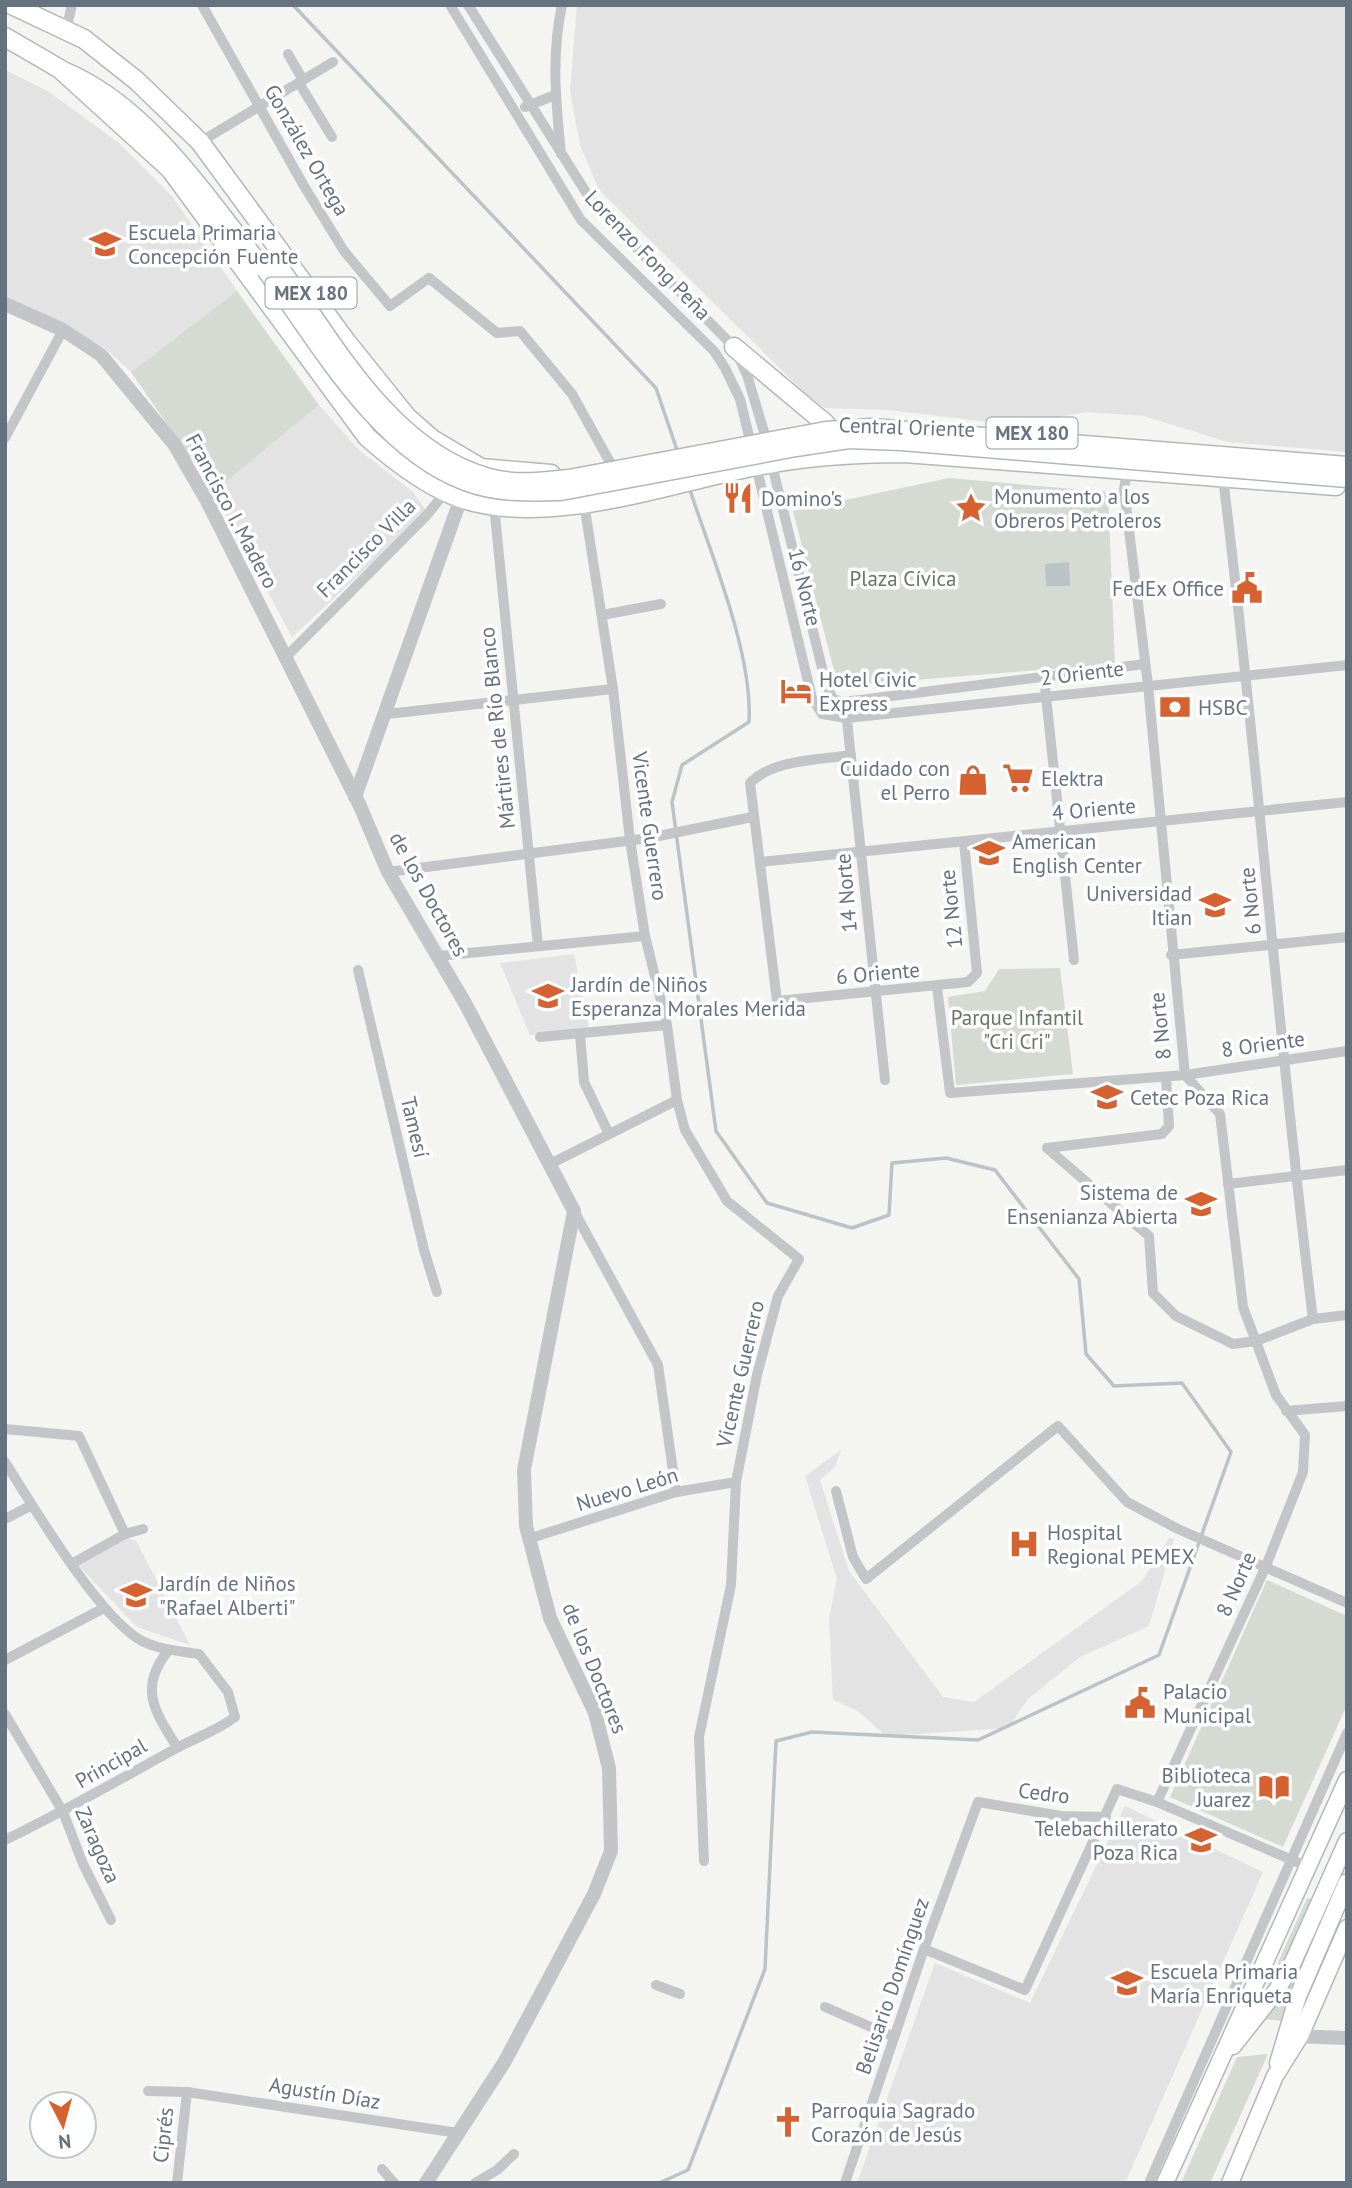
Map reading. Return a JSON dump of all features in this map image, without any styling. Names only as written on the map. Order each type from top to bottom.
[{"type":"main road","name":"MEX 180","points":[[12,5],[84,39],[137,81],[200,142],[346,341],[407,417],[432,439],[475,464],[547,475],[611,464]]},
{"type":"main road","name":"MEX 180","points":[[6,38],[61,69],[170,169],[367,437],[405,468],[454,495],[494,505],[534,507],[584,503]]},
{"type":"main road","points":[[61,69],[108,92],[169,152],[270,267],[381,407],[412,438],[448,463],[490,478],[530,483],[569,479],[826,431],[872,429],[1347,466]]},
{"type":"main road","points":[[178,123],[270,267],[393,439],[426,464],[466,483],[513,493],[561,492],[849,440],[1347,479]]},
{"type":"main road","points":[[734,347],[826,424]]},
{"type":"main road","name":"Central Oriente","points":[[611,464],[826,424],[906,424],[1347,458]]},
{"type":"main road","name":"Central Oriente","points":[[584,503],[764,465],[841,453],[905,453],[1126,472],[1347,486]]},
{"type":"main road","points":[[1165,2183],[1220,2062],[1299,1862],[1347,1780]]},
{"type":"main road","points":[[1220,2062],[1277,1990],[1293,1962],[1347,1841]]},
{"type":"main road","points":[[1292,2036],[1307,1972],[1347,1882]]},
{"type":"main road","points":[[1230,2183],[1292,2036],[1347,1928]]},
{"type":"street","points":[[66,30],[72,5]]},
{"type":"street","name":"González Ortega","points":[[202,5],[344,251],[390,306],[429,278],[497,333],[520,331],[572,394],[611,464]]},
{"type":"street","name":"Lorenzo Fong Peña","points":[[450,5],[518,112],[554,179],[581,219],[714,351],[758,436]]},
{"type":"street","name":"Lorenzo Fong Peña","points":[[468,5],[594,205],[734,347],[747,375],[764,465]]},
{"type":"street","points":[[562,5],[555,34],[555,95],[562,157]]},
{"type":"street","points":[[288,54],[332,137]]},
{"type":"street","points":[[200,142],[333,62]]},
{"type":"street","points":[[518,112],[529,104],[555,95]]},
{"type":"street","points":[[581,219],[594,205]]},
{"type":"street","name":"Francisco I. Madero","points":[[5,304],[63,330],[101,355],[174,444],[207,500],[355,797]]},
{"type":"street","points":[[5,438],[63,330]]},
{"type":"street","name":"8 Norte","points":[[1135,440],[1124,489],[1148,685],[1171,955],[1185,1075],[1220,1114],[1243,1307],[1286,1411],[1305,1435],[1303,1472],[1266,1566],[1157,1802]]},
{"type":"street","points":[[355,797],[387,714],[454,495],[475,464]]},
{"type":"street","name":"16 Norte","points":[[764,465],[806,603],[826,684],[839,701]]},
{"type":"street","name":"16 Norte","points":[[764,465],[790,607],[812,698],[822,714]]},
{"type":"street","name":"6 Norte","points":[[1223,478],[1248,675],[1295,1176],[1313,1319]]},
{"type":"street","name":"Francisco Villa","points":[[285,657],[454,495]]},
{"type":"street","name":"Vicente Guerrero","points":[[584,503],[613,689],[630,840],[645,936],[667,1025],[677,1100],[685,1130],[727,1201],[801,1257],[778,1296],[757,1375],[736,1482],[731,1585],[699,1737],[704,1861]]},
{"type":"street","name":"Mártires de Río Blanco","points":[[494,505],[538,946]]},
{"type":"street","points":[[790,607],[806,603]]},
{"type":"street","points":[[602,615],[660,604]]},
{"type":"street","name":"2 Oriente","points":[[839,701],[1145,664]]},
{"type":"street","name":"2 Oriente","points":[[822,714],[847,718],[1347,666]]},
{"type":"street","points":[[1044,677],[1074,960]]},
{"type":"street","points":[[387,714],[613,689]]},
{"type":"street","name":"14 Norte","points":[[839,701],[847,718],[885,1080]]},
{"type":"street","points":[[760,862],[752,817],[750,783],[759,774],[787,764],[851,755]]},
{"type":"street","name":"de los Doctores","points":[[355,797],[388,872],[438,956],[528,1126],[552,1163],[574,1210],[658,1365],[676,1492]]},
{"type":"street","name":"4 Oriente","points":[[760,862],[1347,802]]},
{"type":"street","points":[[388,872],[649,838],[752,817]]},
{"type":"street","name":"12 Norte","points":[[964,842],[977,973]]},
{"type":"street","name":"6 Oriente","points":[[760,862],[777,1001],[874,991],[937,988],[968,982],[977,973]]},
{"type":"street","points":[[438,956],[645,936]]},
{"type":"street","points":[[1171,955],[1347,937]]},
{"type":"street","name":"Tamesí","points":[[358,970],[424,1250],[437,1292]]},
{"type":"street","name":"8 Oriente","points":[[937,988],[950,1093],[1185,1075],[1347,1051]]},
{"type":"street","points":[[540,1037],[667,1025]]},
{"type":"street","points":[[580,1034],[584,1082],[609,1134]]},
{"type":"street","points":[[1166,1077],[1169,1126],[1162,1134],[1047,1148],[1149,1236],[1153,1293],[1176,1317],[1233,1344],[1256,1341],[1313,1319],[1347,1315]]},
{"type":"street","points":[[552,1163],[677,1100]]},
{"type":"street","points":[[1228,1184],[1347,1170]]},
{"type":"street","name":"de los Doctores","points":[[426,2183],[505,2061],[532,2005],[594,1894],[611,1851],[609,1768],[594,1713],[550,1618],[524,1506],[524,1469],[574,1210]]},
{"type":"street","points":[[1286,1411],[1347,1406]]},
{"type":"street","points":[[836,1491],[853,1558],[866,1579],[1058,1426],[1126,1502],[1210,1544],[1347,1603]]},
{"type":"street","points":[[5,1429],[79,1436],[125,1534]]},
{"type":"street","points":[[5,1462],[104,1608],[140,1640],[168,1651],[154,1668],[151,1690],[158,1717],[177,1747]]},
{"type":"street","name":"Nuevo León","points":[[531,1538],[676,1492],[736,1482]]},
{"type":"street","points":[[5,1519],[32,1505]]},
{"type":"street","points":[[73,1563],[125,1534],[143,1529]]},
{"type":"street","points":[[5,1660],[104,1608]]},
{"type":"street","name":"Principal","points":[[5,1840],[63,1812],[177,1747],[214,1733],[235,1717],[228,1692],[199,1654],[168,1651]]},
{"type":"street","name":"Zaragoza","points":[[5,1714],[63,1812],[83,1864],[111,1920]]},
{"type":"street","points":[[1149,2183],[1299,1862],[1347,1733]]},
{"type":"street","points":[[924,1949],[1025,1990],[1117,1789],[1157,1802],[1299,1862]]},
{"type":"street","name":"Cedro","points":[[978,1802],[1061,1816],[1106,1817]]},
{"type":"street","name":"Belisario Domínguez","points":[[845,2183],[924,1949],[978,1802]]},
{"type":"street","points":[[656,1985],[680,1994]]},
{"type":"street","points":[[825,2007],[894,2037]]},
{"type":"street","points":[[1292,2036],[1347,2038]]},
{"type":"street","name":"Agustín Díaz","points":[[148,2091],[187,2092],[458,2133]]},
{"type":"street","name":"Ciprés","points":[[177,2183],[187,2092]]},
{"type":"street","points":[[475,2183],[497,2171],[514,2154]]},
{"type":"street","points":[[382,2169],[394,2183]]},
{"type":"shaded area","points":[[577,5],[1347,5],[1347,452],[1228,442],[1144,416],[1085,412],[1015,425],[889,410],[825,408],[806,394],[599,190],[580,145],[570,92]]},
{"type":"shaded area","name":"Escuela Primaria Concepción Fuente","points":[[5,70],[49,92],[119,143],[172,196],[237,291],[131,372],[105,348],[5,296]]},
{"type":"shaded area","points":[[319,405],[359,450],[412,491],[425,509],[422,517],[292,637],[214,492]]},
{"type":"shaded area","points":[[1069,562],[1070,586],[1046,586],[1045,564]]},
{"type":"shaded area","name":"Jardín de Niños Esperanza Morales Merida","points":[[574,954],[589,1029],[530,1035],[500,963]]},
{"type":"shaded area","points":[[841,1450],[835,1467],[820,1480],[849,1571],[943,1697],[974,1702],[1142,1581],[1169,1538],[1174,1539],[1149,1626],[1080,1657],[1028,1699],[1008,1728],[886,1736],[858,1711],[833,1700],[829,1618],[837,1579],[805,1476]]},
{"type":"shaded area","name":"Jardín de Niños \"Rafael Alberti\"","points":[[128,1538],[136,1541],[190,1645],[137,1627],[77,1564]]},
{"type":"shaded area","name":"Escuela Primaria María Enriqueta","points":[[1125,1806],[1263,1872],[1125,2183],[857,2183],[935,1963],[1030,2003]]},
{"type":"green space","points":[[237,291],[319,405],[214,492],[131,372]]},
{"type":"green space","name":"Plaza Cívica","points":[[949,478],[1108,492],[1115,664],[838,686],[793,511]]},
{"type":"green space","name":"Parque Infantil \"Cri Cri\"","points":[[1060,968],[1073,1074],[956,1085],[948,997],[985,991],[999,969]]},
{"type":"green space","points":[[1267,1580],[1347,1616],[1347,1705],[1283,1847],[1170,1797]]},
{"type":"green space","points":[[1307,1898],[1334,1908],[1283,2021],[1253,2018]]},
{"type":"green space","points":[[1268,2054],[1210,2183],[1181,2183],[1237,2057]]},
{"type":"waterway","points":[[293,5],[656,388],[678,453]]},
{"type":"waterway","points":[[659,2183],[688,2170],[765,1969],[776,1741],[812,1732],[978,1740],[1159,1655],[1231,1452],[1182,1383],[1114,1386],[1086,1354],[1079,1279],[995,1170],[946,1158],[892,1163],[889,1215],[852,1228],[767,1203],[716,1131],[672,802],[682,765],[749,722],[748,695],[738,635],[689,487]]},
{"type":"place","name":"Escuela Primaria Concepción Fuente","points":[[105,244]]},
{"type":"place","name":"Domino's","points":[[738,498]]},
{"type":"place","name":"Monumento a los Obreros Petroleros","points":[[971,508]]},
{"type":"place","name":"FedEx Office","points":[[1247,588]]},
{"type":"place","name":"Hotel Civic Express","points":[[796,691]]},
{"type":"place","name":"HSBC","points":[[1175,707]]},
{"type":"place","name":"Elektra","points":[[1018,778]]},
{"type":"place","name":"Cuidado con el Perro","points":[[973,780]]},
{"type":"place","name":"American English Center","points":[[989,853]]},
{"type":"place","name":"Universidad Itian","points":[[1215,905]]},
{"type":"place","name":"Jardín de Niños Esperanza Morales Merida","points":[[548,996]]},
{"type":"place","name":"Cetec Poza Rica","points":[[1107,1097]]},
{"type":"place","name":"Sistema de Ensenianza Abierta","points":[[1201,1204]]},
{"type":"place","name":"Hospital Regional PEMEX","points":[[1024,1544]]},
{"type":"place","name":"Jardín de Niños \"Rafael Alberti\"","points":[[136,1595]]},
{"type":"place","name":"Palacio Municipal","points":[[1140,1703]]},
{"type":"place","name":"Biblioteca Juarez","points":[[1274,1787]]},
{"type":"place","name":"Telebachillerato Poza Rica","points":[[1201,1840]]},
{"type":"place","name":"Escuela Primaria María Enriqueta","points":[[1127,1983]]},
{"type":"place","name":"Parroquia Sagrado Corazón de Jesús","points":[[788,2122]]}]
